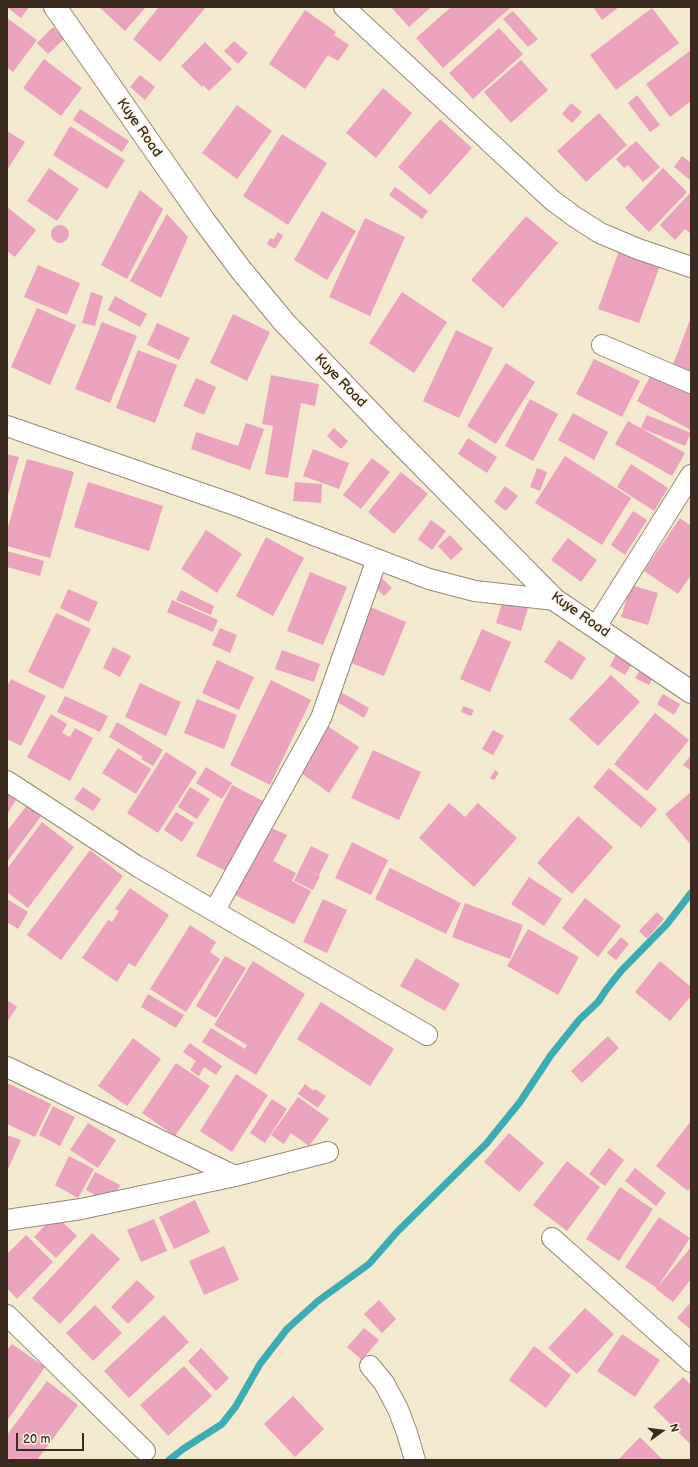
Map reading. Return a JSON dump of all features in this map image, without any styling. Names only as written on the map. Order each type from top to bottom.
[{"type":"street","name":"Kuye Road","points":[[55,7],[205,222],[241,270],[284,322],[394,437],[555,600],[691,692]]},
{"type":"street","points":[[344,7],[558,205],[575,218],[600,233],[638,249],[691,267]]},
{"type":"street","points":[[602,345],[691,382]]},
{"type":"street","points":[[7,426],[232,504],[430,579],[475,591],[555,600]]},
{"type":"street","points":[[596,627],[691,475]]},
{"type":"street","points":[[215,910],[320,718],[377,559]]},
{"type":"street","points":[[7,781],[137,866],[215,910],[427,1035]]},
{"type":"street","points":[[7,1066],[235,1176]]},
{"type":"street","points":[[7,1220],[81,1209],[235,1176],[328,1152]]},
{"type":"street","points":[[552,1238],[691,1362]]},
{"type":"street","points":[[7,1315],[145,1451]]},
{"type":"street","points":[[370,1366],[384,1383],[398,1409],[407,1432],[415,1460]]},
{"type":"building","points":[[7,7],[29,7],[21,18],[8,8],[7,10]]},
{"type":"building","points":[[99,7],[146,7],[125,31]]},
{"type":"building","points":[[159,7],[206,7],[160,62],[133,39]]},
{"type":"building","points":[[391,7],[431,7],[409,27]]},
{"type":"building","points":[[451,7],[511,7],[443,68],[416,38]]},
{"type":"building","points":[[593,7],[619,7],[602,20]]},
{"type":"building","points":[[652,8],[679,43],[616,90],[590,55]]},
{"type":"building","points":[[305,10],[336,32],[334,35],[349,45],[338,61],[328,55],[305,89],[269,64]]},
{"type":"building","points":[[513,11],[538,39],[528,47],[503,19]]},
{"type":"building","points":[[7,18],[37,40],[13,72],[7,67]]},
{"type":"building","points":[[53,27],[64,39],[48,54],[37,43]]},
{"type":"building","points":[[499,28],[523,54],[473,99],[449,73]]},
{"type":"building","points":[[234,41],[248,53],[238,64],[224,51]]},
{"type":"building","points":[[205,42],[232,69],[209,91],[203,85],[202,87],[181,66]]},
{"type":"building","points":[[691,50],[691,101],[670,117],[646,84]]},
{"type":"building","points":[[44,59],[82,88],[61,116],[23,88]]},
{"type":"building","points":[[521,60],[548,90],[511,123],[484,92]]},
{"type":"building","points":[[140,75],[155,87],[145,100],[130,87]]},
{"type":"building","points":[[383,88],[412,113],[376,158],[346,133]]},
{"type":"building","points":[[637,95],[660,125],[650,132],[628,103]]},
{"type":"building","points":[[571,103],[582,112],[572,123],[562,114]]},
{"type":"building","points":[[237,105],[272,131],[237,179],[202,153]]},
{"type":"building","points":[[80,109],[129,141],[122,152],[73,120]]},
{"type":"building","points":[[599,113],[627,145],[586,182],[557,151]]},
{"type":"building","points":[[440,119],[472,148],[430,195],[398,167]]},
{"type":"building","points":[[70,126],[125,160],[107,189],[53,155]]},
{"type":"building","points":[[7,131],[25,142],[7,170]]},
{"type":"building","points":[[282,134],[327,163],[288,225],[243,196]]},
{"type":"building","points":[[636,141],[660,167],[643,182],[628,165],[624,168],[616,159]]},
{"type":"building","points":[[682,156],[691,163],[691,181],[674,167]]},
{"type":"building","points":[[49,168],[79,189],[57,221],[27,201]]},
{"type":"building","points":[[663,168],[687,192],[649,232],[625,208]]},
{"type":"building","points":[[395,187],[428,211],[422,219],[389,195]]},
{"type":"building","points":[[140,190],[163,209],[127,279],[101,265]]},
{"type":"building","points":[[690,193],[691,234],[685,229],[675,240],[660,225]]},
{"type":"building","points":[[7,207],[36,230],[15,257],[7,251]]},
{"type":"building","points":[[322,211],[356,231],[327,280],[294,260]]},
{"type":"building","points":[[167,214],[188,237],[161,298],[130,281]]},
{"type":"building","points":[[526,216],[558,243],[503,308],[471,280]]},
{"type":"building","points":[[365,218],[405,237],[370,316],[329,297]]},
{"type":"building","points":[[60,225],[66,228],[69,234],[66,240],[60,243],[54,240],[51,234],[54,228]]},
{"type":"building","points":[[278,232],[283,236],[275,249],[267,244],[270,238],[274,239]]},
{"type":"building","points":[[620,248],[661,263],[639,323],[598,309]]},
{"type":"building","points":[[38,265],[80,283],[67,315],[24,297]]},
{"type":"building","points":[[91,292],[103,296],[95,326],[82,323]]},
{"type":"building","points":[[402,292],[447,322],[414,373],[369,343]]},
{"type":"building","points":[[115,296],[147,314],[140,327],[108,310]]},
{"type":"building","points":[[37,308],[76,325],[50,385],[11,367]]},
{"type":"building","points":[[233,314],[270,332],[247,381],[210,363]]},
{"type":"building","points":[[691,317],[691,377],[671,370]]},
{"type":"building","points":[[102,322],[137,336],[110,403],[75,389]]},
{"type":"building","points":[[157,323],[190,338],[179,360],[147,345]]},
{"type":"building","points":[[456,330],[493,348],[459,418],[423,401]]},
{"type":"building","points":[[138,350],[177,365],[155,423],[116,408]]},
{"type":"building","points":[[594,359],[640,381],[622,417],[576,394]]},
{"type":"building","points":[[506,363],[535,382],[496,444],[467,426]]},
{"type":"building","points":[[653,371],[691,391],[691,430],[637,401]]},
{"type":"building","points":[[271,375],[319,384],[315,406],[301,403],[288,478],[265,474],[273,426],[262,424]]},
{"type":"building","points":[[196,378],[216,387],[204,415],[183,406]]},
{"type":"building","points":[[530,399],[558,414],[533,461],[505,446]]},
{"type":"building","points":[[573,413],[608,432],[594,460],[558,440]]},
{"type":"building","points":[[647,415],[691,433],[685,446],[641,428]]},
{"type":"building","points":[[628,421],[685,453],[672,476],[615,444]]},
{"type":"building","points":[[246,423],[264,429],[250,470],[191,449],[196,432],[238,446]]},
{"type":"building","points":[[334,428],[348,441],[341,449],[327,436]]},
{"type":"building","points":[[468,438],[497,457],[487,473],[458,454]]},
{"type":"building","points":[[313,449],[349,463],[339,489],[303,476]]},
{"type":"building","points":[[7,454],[19,457],[7,498]]},
{"type":"building","points":[[565,456],[631,498],[602,545],[535,503]]},
{"type":"building","points":[[372,458],[390,472],[361,509],[343,495]]},
{"type":"building","points":[[27,459],[74,472],[50,558],[7,546],[7,531]]},
{"type":"building","points":[[631,464],[668,488],[654,511],[617,487]]},
{"type":"building","points":[[537,468],[547,472],[540,491],[530,487]]},
{"type":"building","points":[[401,472],[428,494],[394,534],[368,512]]},
{"type":"building","points":[[88,482],[163,506],[149,551],[74,527]]},
{"type":"building","points":[[295,482],[322,484],[321,503],[293,501]]},
{"type":"building","points":[[505,486],[518,496],[506,511],[494,502]]},
{"type":"building","points":[[633,511],[647,520],[625,555],[611,545]]},
{"type":"building","points":[[680,518],[691,526],[691,575],[678,594],[644,571]]},
{"type":"building","points":[[431,520],[446,531],[432,550],[418,539]]},
{"type":"building","points":[[206,530],[242,554],[217,593],[181,569]]},
{"type":"building","points":[[450,535],[463,549],[451,560],[438,546]]},
{"type":"building","points":[[266,537],[304,558],[273,616],[236,596]]},
{"type":"building","points":[[568,538],[597,560],[581,582],[551,560]]},
{"type":"building","points":[[7,551],[44,561],[40,576],[7,567]]},
{"type":"building","points":[[310,572],[347,587],[323,645],[287,631]]},
{"type":"building","points":[[382,578],[392,588],[384,596],[375,587]]},
{"type":"building","points":[[631,585],[658,593],[648,625],[621,617]]},
{"type":"building","points":[[68,589],[98,602],[89,622],[60,608]]},
{"type":"building","points":[[181,590],[214,606],[211,615],[176,600]]},
{"type":"building","points":[[172,600],[218,620],[213,632],[167,612]]},
{"type":"building","points":[[503,600],[528,608],[521,631],[496,623]]},
{"type":"building","points":[[368,606],[406,622],[384,676],[346,661]]},
{"type":"building","points":[[56,613],[91,629],[63,689],[28,672]]},
{"type":"building","points":[[220,628],[237,635],[230,653],[212,645]]},
{"type":"building","points":[[482,629],[511,642],[490,692],[460,679]]},
{"type":"building","points":[[559,640],[586,658],[572,680],[544,662]]},
{"type":"building","points":[[113,647],[131,656],[120,677],[103,668]]},
{"type":"building","points":[[282,650],[320,664],[314,682],[275,669]]},
{"type":"building","points":[[618,651],[634,660],[625,675],[610,666]]},
{"type":"building","points":[[217,660],[254,677],[239,710],[202,693]]},
{"type":"building","points":[[642,667],[655,674],[649,685],[635,678]]},
{"type":"building","points":[[611,675],[640,702],[598,746],[569,719]]},
{"type":"building","points":[[11,679],[46,696],[21,746],[7,739],[7,687]]},
{"type":"building","points":[[271,680],[311,700],[270,785],[230,765]]},
{"type":"building","points":[[140,683],[181,702],[166,736],[125,717]]},
{"type":"building","points":[[339,691],[369,708],[364,718],[334,700]]},
{"type":"building","points":[[663,694],[680,704],[674,715],[657,704]]},
{"type":"building","points":[[65,696],[108,716],[100,732],[57,712]]},
{"type":"building","points":[[197,699],[237,715],[224,749],[184,733]]},
{"type":"building","points":[[463,706],[474,710],[471,716],[461,712]]},
{"type":"building","points":[[655,713],[689,740],[647,791],[614,764]]},
{"type":"building","points":[[51,714],[67,724],[62,733],[70,737],[75,728],[93,738],[70,781],[27,757]]},
{"type":"building","points":[[117,722],[163,750],[153,766],[141,759],[143,757],[109,737]]},
{"type":"building","points":[[323,723],[359,747],[329,793],[297,770]]},
{"type":"building","points":[[493,730],[504,736],[493,755],[482,749]]},
{"type":"building","points":[[118,748],[151,769],[136,794],[102,773]]},
{"type":"building","points":[[373,750],[421,772],[399,820],[351,798]]},
{"type":"building","points":[[166,752],[197,772],[158,833],[127,813]]},
{"type":"building","points":[[691,755],[691,769],[690,770],[683,765]]},
{"type":"building","points":[[206,767],[232,783],[222,799],[196,783]]},
{"type":"building","points":[[609,768],[657,809],[641,828],[593,787]]},
{"type":"building","points":[[495,770],[499,773],[494,780],[490,778]]},
{"type":"building","points":[[232,785],[269,804],[232,874],[196,856]]},
{"type":"building","points":[[83,787],[101,799],[93,811],[74,799]]},
{"type":"building","points":[[190,787],[210,799],[197,819],[178,807]]},
{"type":"building","points":[[691,792],[691,845],[665,814]]},
{"type":"building","points":[[7,794],[16,800],[7,814]]},
{"type":"building","points":[[449,803],[465,817],[478,803],[517,838],[474,887],[419,838]]},
{"type":"building","points":[[28,804],[42,815],[7,862],[7,831]]},
{"type":"building","points":[[176,812],[194,823],[182,842],[164,830]]},
{"type":"building","points":[[578,816],[613,847],[572,894],[537,863]]},
{"type":"building","points":[[42,822],[74,847],[28,908],[7,892],[7,869]]},
{"type":"building","points":[[267,826],[287,835],[273,861],[296,873],[292,881],[311,891],[294,924],[233,894]]},
{"type":"building","points":[[352,842],[388,860],[371,895],[335,878]]},
{"type":"building","points":[[311,846],[329,855],[319,875],[301,866]]},
{"type":"building","points":[[90,850],[123,876],[61,960],[27,935]]},
{"type":"building","points":[[301,866],[320,876],[313,890],[294,881]]},
{"type":"building","points":[[390,868],[461,903],[446,934],[375,899]]},
{"type":"building","points":[[529,877],[562,899],[544,926],[511,904]]},
{"type":"building","points":[[130,888],[169,915],[135,967],[129,963],[117,982],[82,958],[108,920],[112,922],[119,911],[115,909]]},
{"type":"building","points":[[585,898],[621,926],[598,957],[562,928]]},
{"type":"building","points":[[7,899],[28,912],[18,929],[7,922]]},
{"type":"building","points":[[323,899],[347,910],[327,953],[303,942]]},
{"type":"building","points":[[465,903],[523,925],[510,959],[452,937]]},
{"type":"building","points":[[657,912],[664,919],[647,939],[639,931]]},
{"type":"building","points":[[190,925],[216,942],[210,952],[220,959],[186,1012],[150,989]]},
{"type":"building","points":[[528,929],[579,957],[558,995],[507,966]]},
{"type":"building","points":[[621,937],[629,944],[616,960],[607,953]]},
{"type":"building","points":[[225,956],[246,968],[216,1018],[196,1006]]},
{"type":"building","points":[[416,958],[460,984],[445,1011],[400,986]]},
{"type":"building","points":[[253,961],[305,994],[256,1075],[202,1042],[211,1028],[245,1049],[247,1045],[214,1025]]},
{"type":"building","points":[[660,961],[691,987],[691,996],[670,1021],[635,992]]},
{"type":"building","points":[[148,994],[184,1015],[176,1028],[141,1007]]},
{"type":"building","points":[[7,1000],[17,1007],[7,1022]]},
{"type":"building","points":[[321,1002],[394,1049],[370,1086],[297,1039]]},
{"type":"building","points":[[608,1036],[619,1048],[582,1083],[571,1071]]},
{"type":"building","points":[[133,1038],[161,1059],[127,1106],[98,1086]]},
{"type":"building","points":[[190,1043],[222,1066],[216,1075],[204,1067],[199,1076],[190,1070],[196,1061],[183,1052]]},
{"type":"building","points":[[176,1063],[210,1086],[175,1136],[142,1113]]},
{"type":"building","points":[[236,1074],[268,1095],[232,1152],[200,1131]]},
{"type":"building","points":[[7,1083],[51,1104],[35,1137],[7,1124]]},
{"type":"building","points":[[305,1084],[314,1091],[315,1089],[326,1096],[318,1108],[298,1094]]},
{"type":"building","points":[[298,1097],[329,1119],[309,1146],[291,1133],[284,1144],[271,1135]]},
{"type":"building","points":[[272,1099],[287,1109],[265,1143],[250,1133]]},
{"type":"building","points":[[53,1106],[75,1117],[60,1146],[39,1135]]},
{"type":"building","points":[[691,1121],[691,1187],[688,1191],[656,1166]]},
{"type":"building","points":[[88,1123],[116,1140],[98,1168],[70,1150]]},
{"type":"building","points":[[509,1133],[544,1163],[519,1192],[484,1162]]},
{"type":"building","points":[[7,1135],[21,1140],[8,1169],[7,1169]]},
{"type":"building","points":[[609,1148],[624,1160],[605,1186],[589,1174]]},
{"type":"building","points":[[69,1156],[94,1169],[78,1198],[55,1185]]},
{"type":"building","points":[[567,1161],[600,1187],[567,1231],[533,1205]]},
{"type":"building","points":[[635,1168],[666,1193],[656,1206],[625,1181]]},
{"type":"building","points":[[95,1172],[120,1185],[114,1196],[104,1200],[86,1190]]},
{"type":"building","points":[[620,1187],[653,1209],[619,1261],[586,1239]]},
{"type":"building","points":[[195,1200],[210,1232],[174,1249],[159,1217]]},
{"type":"building","points":[[55,1215],[77,1236],[56,1258],[34,1237]]},
{"type":"building","points":[[659,1217],[690,1238],[657,1288],[625,1267]]},
{"type":"building","points":[[154,1219],[167,1251],[141,1262],[127,1230]]},
{"type":"building","points":[[92,1233],[120,1259],[60,1324],[32,1298]]},
{"type":"building","points":[[26,1235],[53,1262],[17,1299],[7,1288],[7,1254]]},
{"type":"building","points":[[224,1246],[239,1280],[204,1295],[189,1261]]},
{"type":"building","points":[[691,1247],[691,1279],[673,1302],[656,1289]]},
{"type":"building","points":[[137,1280],[155,1297],[128,1324],[111,1307]]},
{"type":"building","points":[[379,1300],[396,1319],[382,1333],[364,1314]]},
{"type":"building","points":[[691,1302],[691,1330],[677,1318]]},
{"type":"building","points":[[95,1305],[122,1333],[93,1361],[66,1333]]},
{"type":"building","points":[[585,1308],[614,1334],[577,1374],[548,1348]]},
{"type":"building","points":[[164,1315],[189,1342],[129,1398],[104,1371]]},
{"type":"building","points":[[364,1328],[379,1340],[362,1360],[347,1347]]},
{"type":"building","points":[[622,1334],[660,1360],[635,1397],[597,1371]]},
{"type":"building","points":[[12,1344],[45,1367],[7,1421],[7,1350]]},
{"type":"building","points":[[534,1346],[571,1375],[546,1408],[509,1380]]},
{"type":"building","points":[[201,1348],[229,1378],[216,1391],[188,1361]]},
{"type":"building","points":[[184,1366],[212,1396],[168,1436],[140,1405]]},
{"type":"building","points":[[683,1377],[691,1385],[691,1445],[653,1407]]},
{"type":"building","points":[[47,1381],[78,1405],[37,1460],[11,1460],[7,1457],[7,1435]]},
{"type":"building","points":[[293,1396],[324,1429],[295,1457],[264,1424]]},
{"type":"building","points":[[640,1437],[663,1460],[618,1460]]},
{"type":"waterway","points":[[169,1460],[183,1449],[222,1424],[236,1406],[260,1364],[287,1329],[318,1301],[369,1264],[397,1232],[486,1144],[520,1102],[551,1055],[579,1020],[598,1002],[621,971],[667,924],[691,893]]}]
